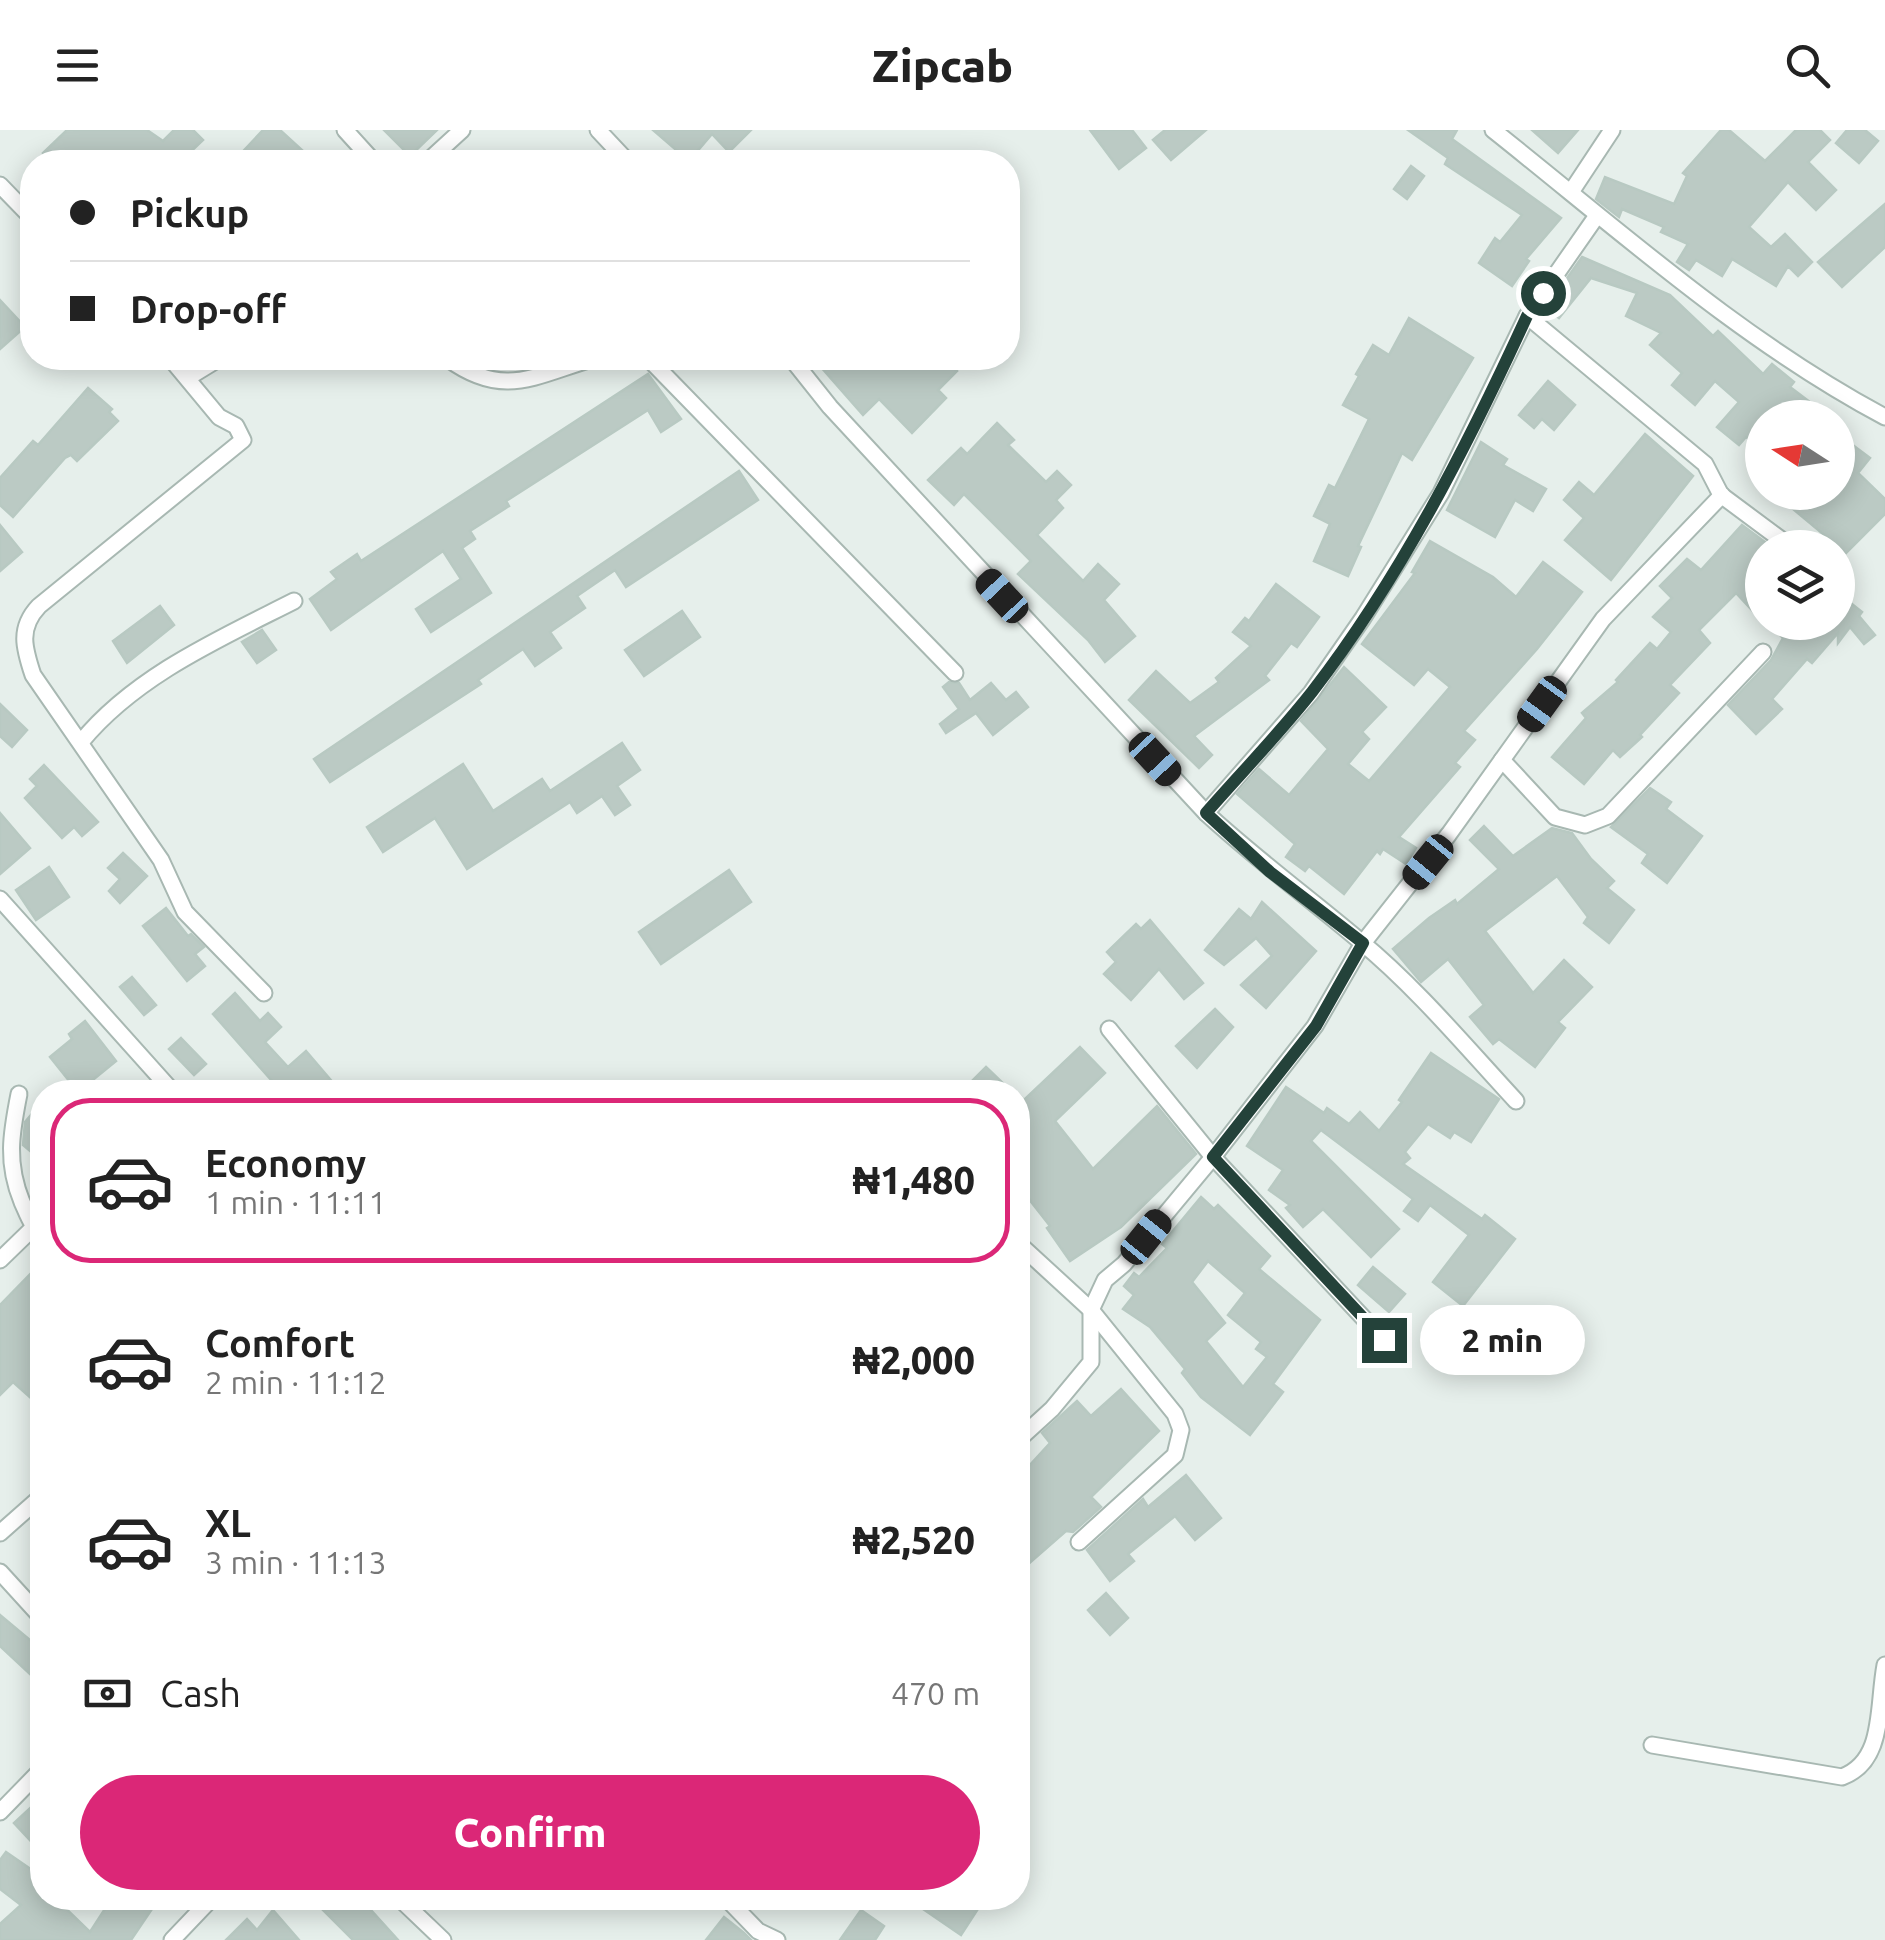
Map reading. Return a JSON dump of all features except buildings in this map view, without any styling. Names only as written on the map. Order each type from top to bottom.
[{"type":"street","points":[[345,130],[363,150]]},
{"type":"street","points":[[440,150],[462,130]]},
{"type":"street","points":[[598,130],[617,150]]},
{"type":"street","points":[[1493,130],[1596,217],[1831,388],[1885,417]]},
{"type":"street","points":[[1571,192],[1612,130]]},
{"type":"street","points":[[0,185],[20,206]]},
{"type":"street","points":[[1206,813],[1311,693],[1364,618],[1441,492],[1527,316],[1596,217]]},
{"type":"street","points":[[1527,316],[1705,464],[1722,495],[1769,530]]},
{"type":"street","points":[[181,370],[219,417],[236,426],[243,440],[26,620],[24,648],[34,675],[160,860],[185,912],[264,993]]},
{"type":"street","points":[[189,378],[201,370]]},
{"type":"street","points":[[465,370],[503,383],[532,380],[561,370]]},
{"type":"street","points":[[660,370],[954,673]]},
{"type":"street","points":[[801,370],[935,523],[1206,813],[1270,872],[1363,943],[1442,1019],[1516,1101]]},
{"type":"street","points":[[1030,1429],[1091,1362],[1090,1310],[1105,1280],[1124,1264],[1213,1157],[1316,1026],[1363,943],[1603,620],[1722,495]]},
{"type":"street","points":[[81,742],[103,715],[192,653],[294,601]]},
{"type":"street","points":[[1502,760],[1555,817],[1584,825],[1608,816],[1763,652]]},
{"type":"street","points":[[0,899],[162,1080]]},
{"type":"street","points":[[1109,1029],[1213,1157],[1384,1340]]},
{"type":"street","points":[[19,1094],[9,1141],[11,1175],[30,1214]]},
{"type":"street","points":[[0,1260],[30,1237]]},
{"type":"street","points":[[1030,1254],[1090,1310],[1174,1414],[1180,1430],[1176,1455],[1079,1542]]},
{"type":"street","points":[[0,1533],[30,1507]]},
{"type":"street","points":[[0,1572],[30,1605]]},
{"type":"street","points":[[1652,1745],[1842,1778],[1861,1771],[1874,1754],[1885,1665]]},
{"type":"street","points":[[0,1812],[30,1782]]},
{"type":"street","points":[[172,1940],[201,1910]]},
{"type":"street","points":[[411,1910],[443,1940]]},
{"type":"street","points":[[738,1910],[758,1930],[777,1940]]},
{"type":"route","points":[[1384,1340],[1213,1157],[1316,1026],[1363,943],[1270,872],[1206,813],[1311,693],[1364,618],[1441,492],[1527,316],[1543,293]]}]
